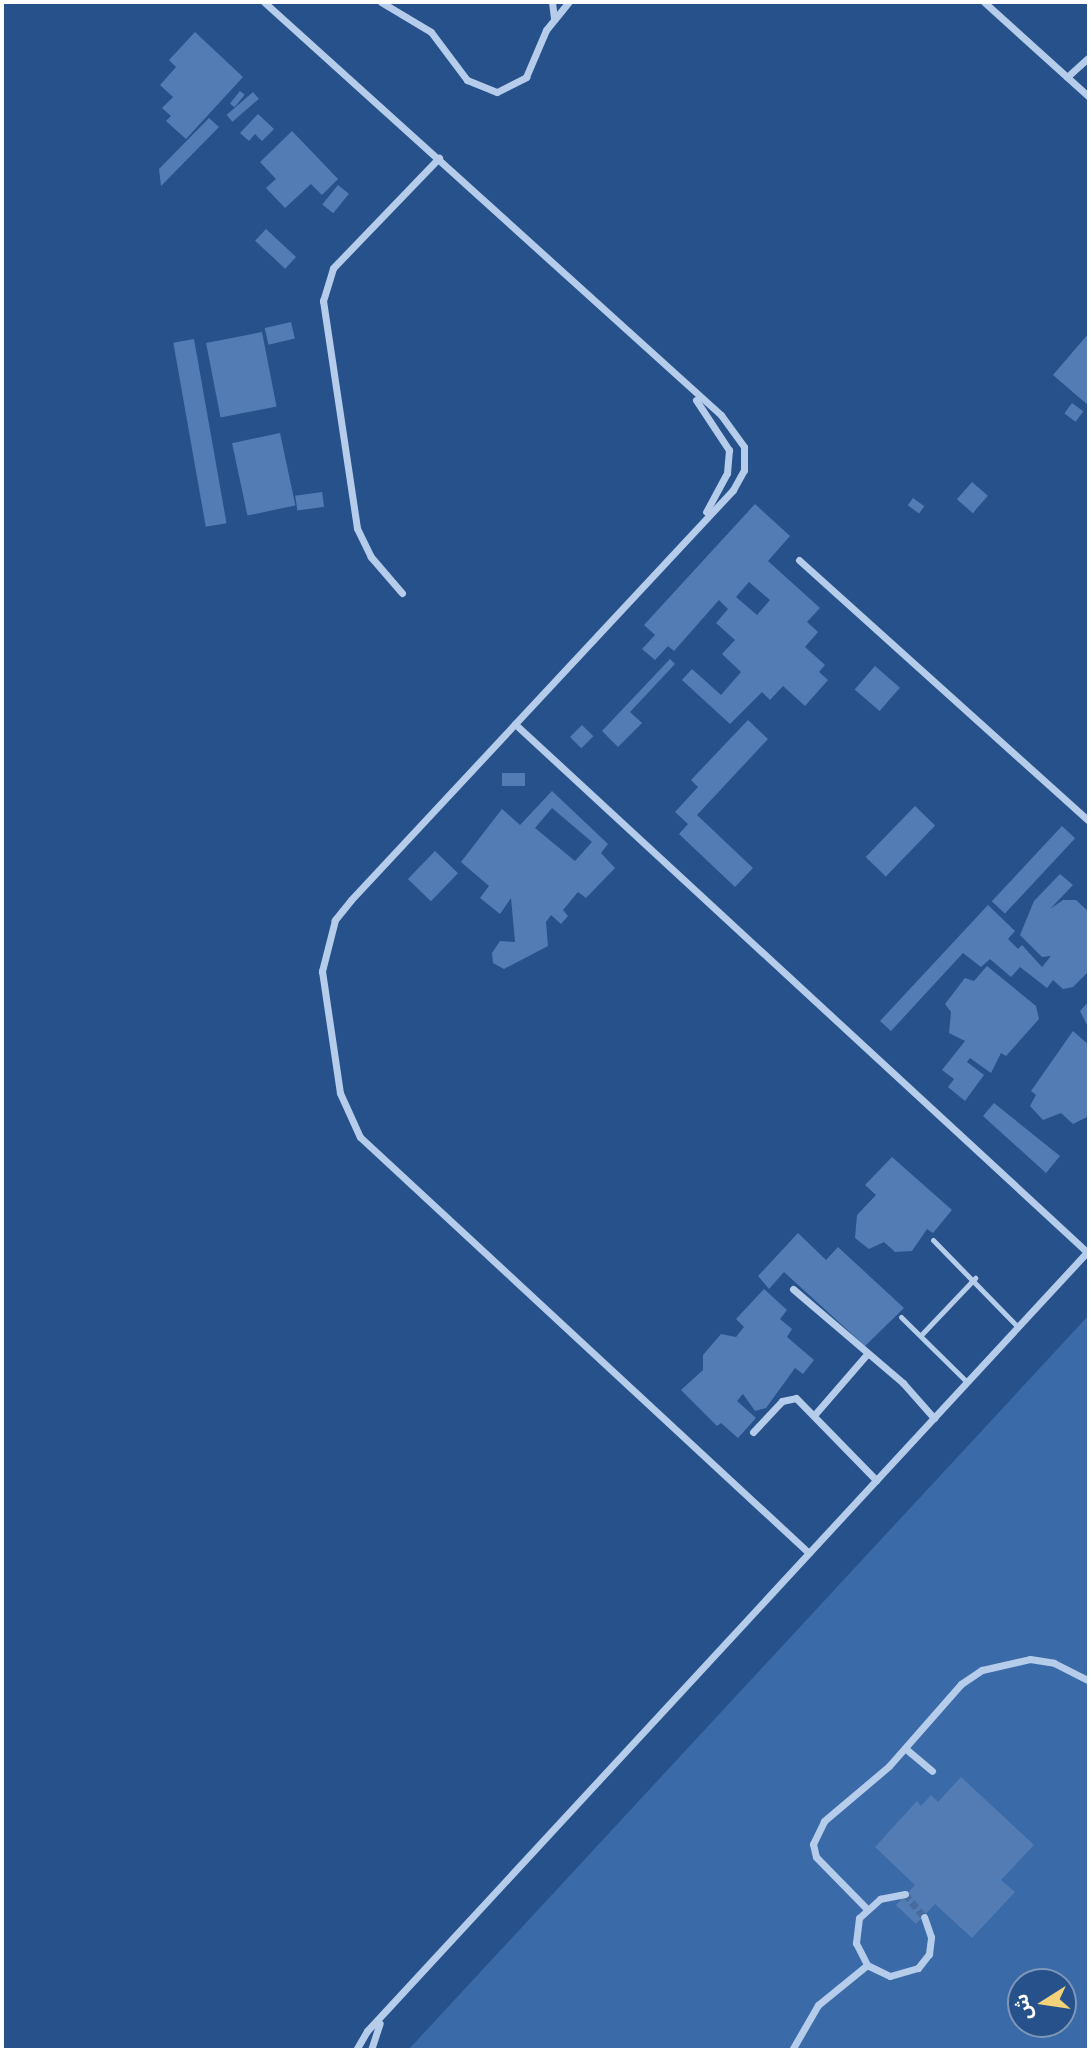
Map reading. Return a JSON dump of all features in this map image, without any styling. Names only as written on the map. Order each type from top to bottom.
[{"type":"street","points":[[265,2],[439,158],[687,390],[732,427],[745,458],[733,491],[702,519],[335,920],[321,971],[347,1116],[378,1158],[809,1553]]},
{"type":"street","points":[[381,2],[431,32],[467,80],[486,91],[508,90],[526,77],[554,19],[569,2]]},
{"type":"street","points":[[552,2],[554,19]]},
{"type":"street","points":[[984,2],[1067,77],[1088,92]]},
{"type":"street","points":[[1067,77],[1089,57]]},
{"type":"street","points":[[402,593],[371,557],[357,528],[323,301],[333,268],[439,158]]},
{"type":"street","points":[[687,390],[720,430],[729,450],[727,473],[702,519]]},
{"type":"street","points":[[799,560],[1089,821]]},
{"type":"street","points":[[356,2050],[360,2038],[382,2019],[1088,1251],[515,724]]},
{"type":"street","points":[[793,1289],[868,1353],[934,1418]]},
{"type":"street","points":[[816,1413],[868,1353]]},
{"type":"street","points":[[752,1432],[786,1398],[796,1398],[816,1413],[876,1480]]},
{"type":"street","points":[[866,1908],[816,1857],[816,1832],[906,1749],[961,1684],[1005,1662],[1054,1663],[1089,1681]]},
{"type":"street","points":[[906,1749],[932,1771]]},
{"type":"street","points":[[905,1894],[866,1908],[855,1931],[867,1965],[890,1976],[918,1968],[929,1954],[931,1937],[924,1917]]},
{"type":"street","points":[[792,2050],[818,2004],[867,1965]]},
{"type":"street","points":[[371,2050],[382,2019]]},
{"type":"lane","points":[[933,1240],[975,1279],[1018,1327]]},
{"type":"lane","points":[[921,1335],[975,1279]]},
{"type":"lane","points":[[901,1317],[967,1382]]},
{"type":"shaded area","points":[[1089,1315],[1089,2050],[409,2049]]},
{"type":"building","points":[[195,32],[243,77],[186,139],[166,121],[171,116],[162,108],[173,97],[160,85],[176,67],[169,60]]},
{"type":"building","points":[[240,91],[245,95],[235,107],[230,103]]},
{"type":"building","points":[[253,92],[259,99],[232,122],[227,115]]},
{"type":"building","points":[[258,114],[274,129],[262,141],[255,134],[249,141],[240,133]]},
{"type":"building","points":[[209,118],[219,127],[161,186],[159,169]]},
{"type":"building","points":[[292,131],[338,179],[322,195],[311,184],[285,208],[266,188],[276,179],[260,162]]},
{"type":"building","points":[[338,185],[349,194],[333,213],[322,204]]},
{"type":"building","points":[[266,229],[296,257],[285,269],[255,241]]},
{"type":"building","points":[[291,322],[295,339],[269,345],[265,328]]},
{"type":"building","points":[[262,332],[277,407],[221,417],[206,343]]},
{"type":"building","points":[[1089,333],[1089,406],[1053,375]]},
{"type":"building","points":[[194,339],[226,523],[206,527],[173,343]]},
{"type":"building","points":[[1072,403],[1083,411],[1076,422],[1064,414]]},
{"type":"building","points":[[280,433],[295,505],[247,516],[232,443]]},
{"type":"building","points":[[972,482],[988,496],[973,513],[957,499]]},
{"type":"building","points":[[322,492],[324,507],[297,511],[295,496]]},
{"type":"building","points":[[913,498],[924,506],[919,514],[908,505]]},
{"type":"building","points":[[755,504],[790,536],[768,561],[820,608],[807,622],[818,632],[805,647],[825,665],[819,672],[828,680],[805,706],[783,686],[770,700],[762,692],[730,724],[682,680],[692,669],[721,695],[741,672],[722,654],[735,640],[716,623],[728,609],[719,600],[674,651],[668,646],[655,660],[642,649],[655,635],[644,625]],"holes":[[[749,582],[770,600],[757,615],[736,597]]]},
{"type":"building","points":[[670,659],[675,664],[630,712],[642,723],[618,747],[602,731]]},
{"type":"building","points":[[875,666],[900,688],[880,711],[855,689]]},
{"type":"building","points":[[748,720],[768,739],[697,815],[753,868],[735,887],[679,834],[688,824],[675,812],[698,787],[691,780]]},
{"type":"building","points":[[582,725],[593,736],[581,748],[570,737]]},
{"type":"building","points":[[502,773],[525,773],[525,786],[502,786]]},
{"type":"building","points":[[552,791],[608,844],[601,853],[615,868],[586,898],[578,892],[563,910],[568,916],[561,924],[551,915],[546,922],[548,946],[504,969],[493,963],[492,953],[500,941],[515,942],[511,898],[500,914],[480,898],[489,886],[461,862],[502,809],[520,825]],"holes":[[[552,808],[592,842],[575,861],[535,828]]]},
{"type":"building","points":[[915,806],[935,825],[886,877],[866,857]]},
{"type":"building","points":[[1062,826],[1075,838],[1005,914],[992,901]]},
{"type":"building","points":[[435,851],[458,873],[431,901],[408,879]]},
{"type":"building","points":[[1060,874],[1073,885],[1050,909],[1063,900],[1076,900],[1089,912],[1089,971],[1073,987],[1063,989],[1053,980],[1047,988],[1020,967],[1011,977],[990,959],[981,967],[963,953],[891,1031],[880,1021],[988,905],[1015,931],[1008,939],[1018,949],[1022,945],[1042,967],[1051,956],[1042,957],[1020,935],[1034,901]]},
{"type":"building","points":[[987,966],[1036,1006],[1039,1019],[1006,1056],[1001,1053],[991,1073],[970,1058],[967,1062],[984,1075],[965,1101],[948,1087],[954,1079],[942,1070],[965,1041],[949,1033],[951,1012],[945,1004],[965,978],[974,981]]},
{"type":"building","points":[[1089,1001],[1089,1029],[1080,1011]]},
{"type":"building","points":[[1073,1031],[1089,1045],[1089,1116],[1073,1124],[1061,1113],[1043,1120],[1030,1106],[1036,1095],[1031,1091]]},
{"type":"building","points":[[994,1103],[1060,1156],[1046,1173],[983,1116]]},
{"type":"building","points":[[892,1157],[952,1210],[933,1233],[927,1229],[912,1251],[895,1252],[884,1242],[869,1249],[855,1238],[857,1215],[876,1195],[865,1185]]},
{"type":"building","points":[[798,1233],[826,1260],[838,1247],[904,1308],[865,1346],[784,1272],[769,1289],[758,1276]]},
{"type":"building","points":[[764,1289],[787,1310],[780,1319],[792,1329],[787,1337],[814,1360],[803,1374],[795,1368],[766,1408],[755,1411],[743,1394],[737,1401],[756,1418],[738,1438],[721,1423],[717,1426],[681,1390],[703,1370],[703,1355],[721,1334],[736,1337],[744,1327],[736,1319]]},
{"type":"building","points":[[961,1777],[1034,1845],[1001,1880],[1015,1892],[972,1938],[935,1904],[916,1924],[896,1905],[915,1885],[875,1847],[917,1801],[921,1806],[931,1795],[938,1802]]},
{"type":"tunnel","points":[[905,1894],[924,1917]]}]
